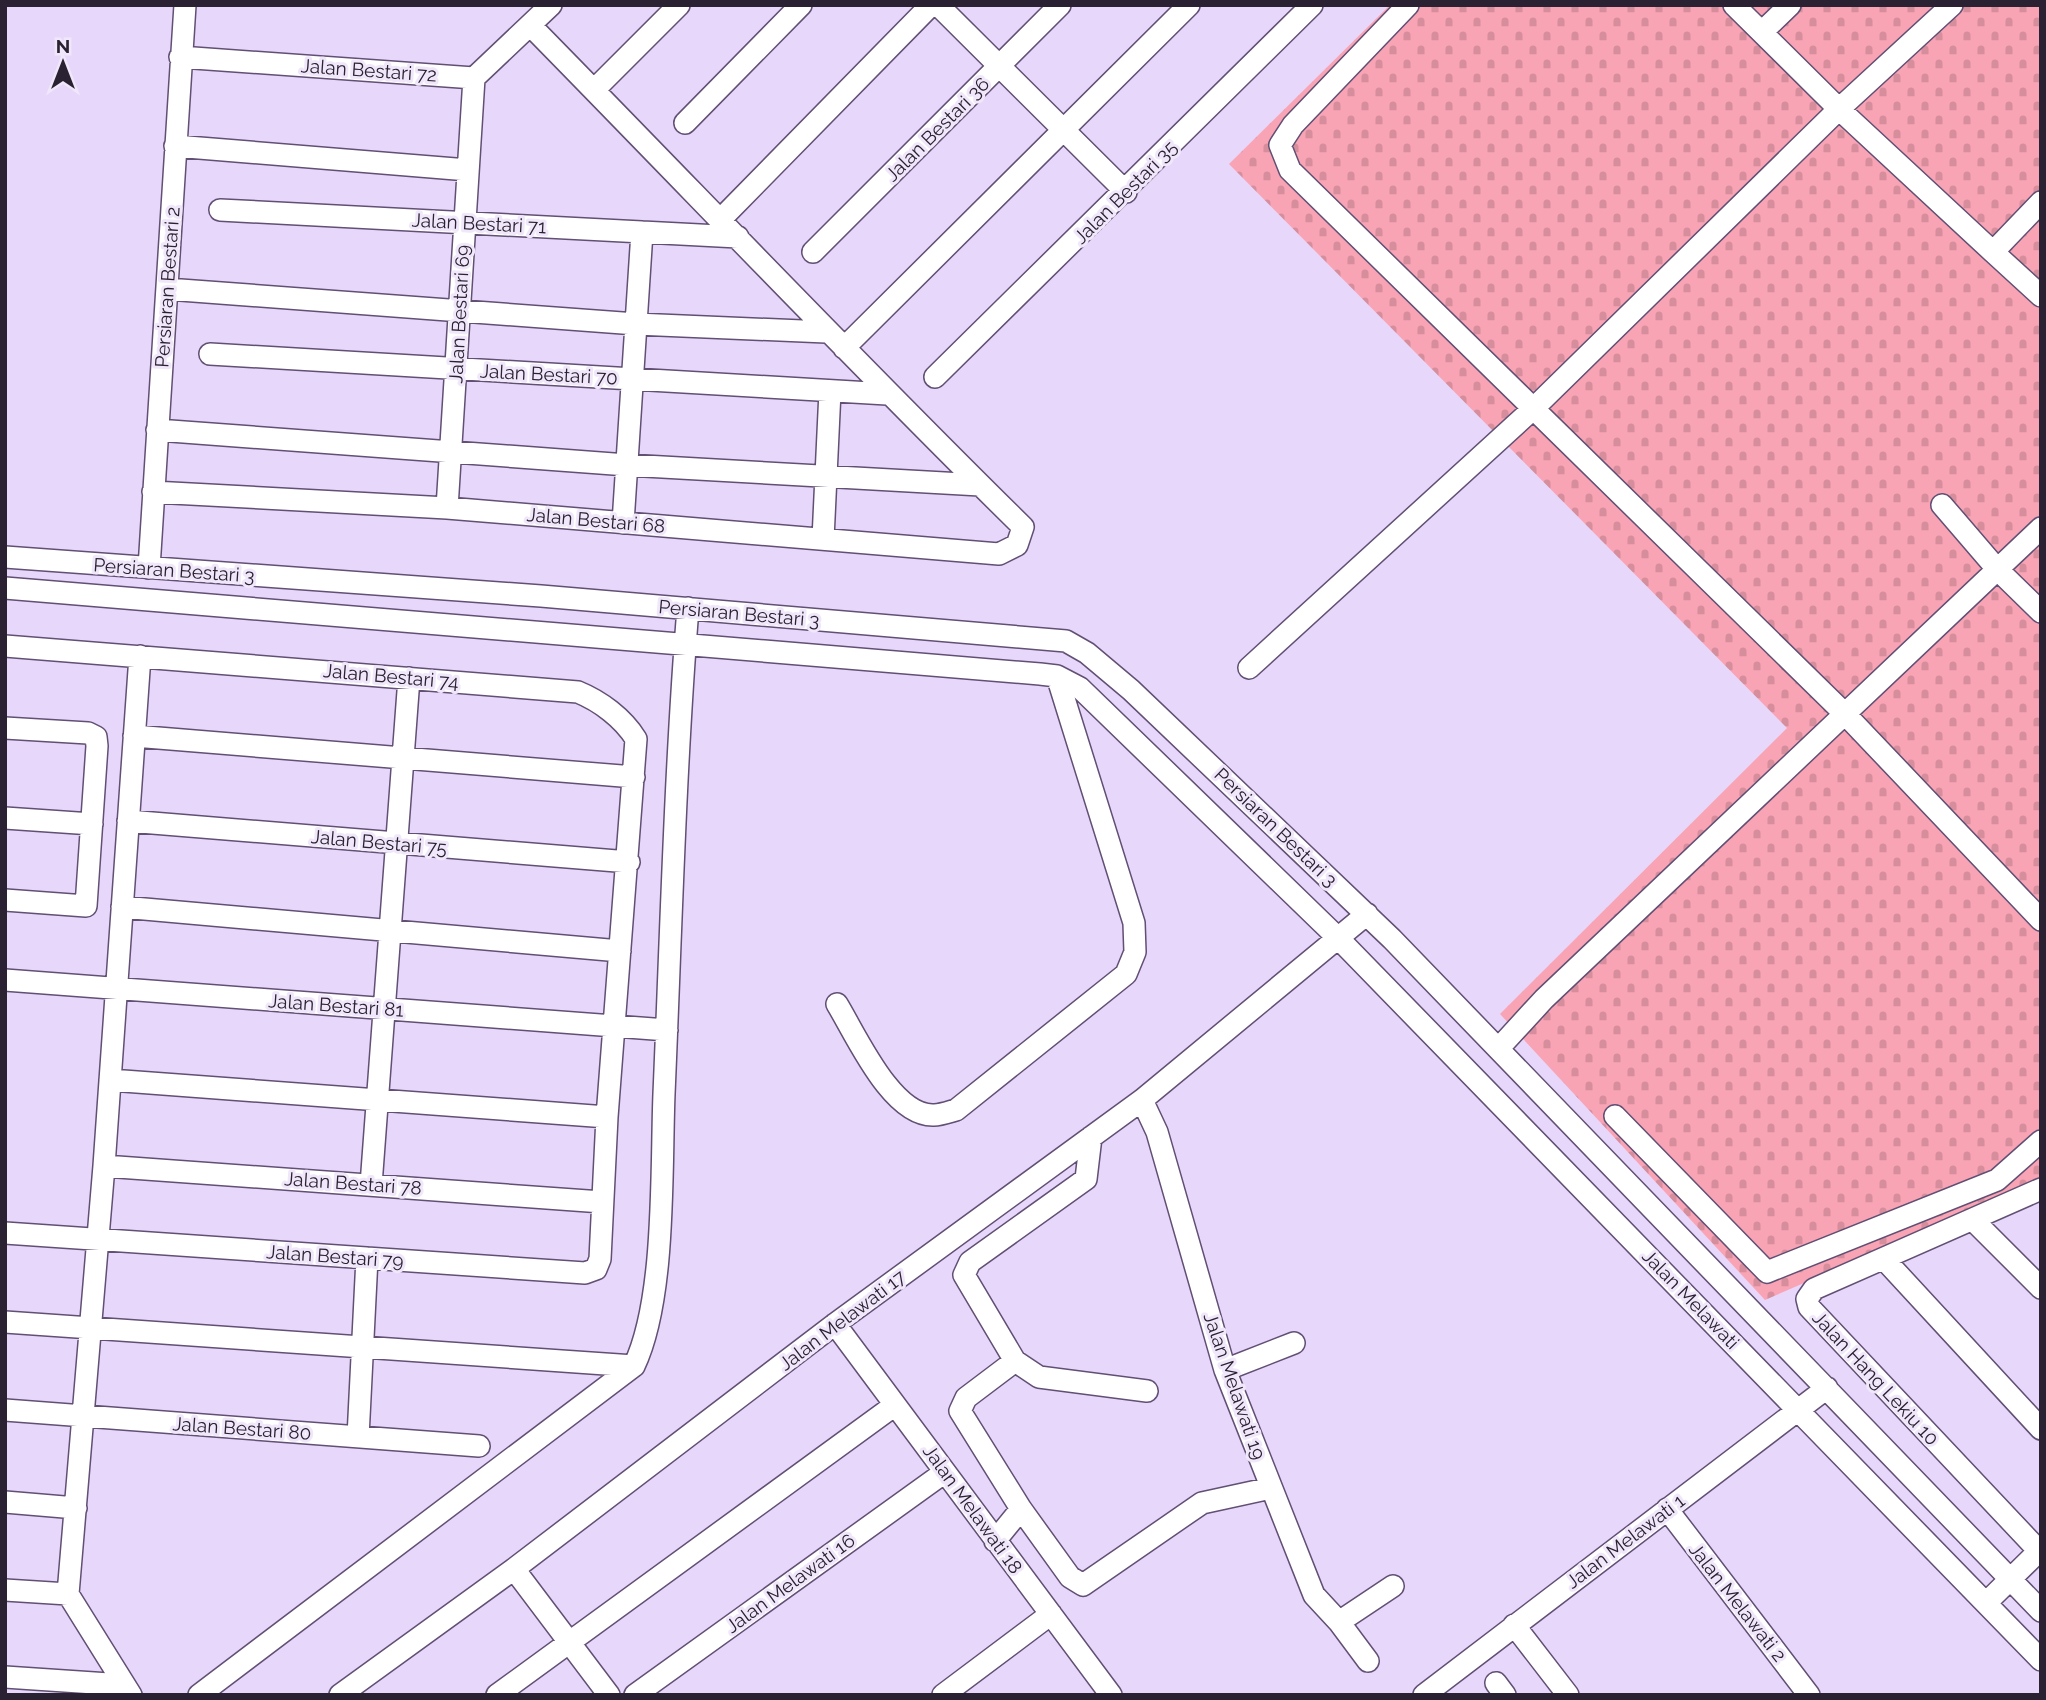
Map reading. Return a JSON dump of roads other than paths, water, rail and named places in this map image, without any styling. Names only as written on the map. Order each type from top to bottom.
[{"type":"street","name":"Persiaran Bestari 2","points":[[149,568],[185,5]]},
{"type":"street","points":[[594,90],[679,5]]},
{"type":"street","points":[[685,123],[801,5]]},
{"type":"street","points":[[721,219],[931,5]]},
{"type":"street","points":[[938,5],[1126,192]]},
{"type":"street","name":"Jalan Bestari 36","points":[[813,253],[1060,5]]},
{"type":"street","points":[[844,348],[1189,5]]},
{"type":"street","name":"Jalan Bestari 35","points":[[935,377],[1126,192],[1312,5]]},
{"type":"street","points":[[1408,5],[1293,125],[1280,145],[1290,170],[1535,407],[1846,715],[2041,919]]},
{"type":"street","points":[[1734,5],[1839,109],[2041,296]]},
{"type":"street","points":[[1763,31],[1790,5]]},
{"type":"street","points":[[1249,668],[1535,407],[1839,109],[1952,5]]},
{"type":"street","points":[[474,78],[540,17],[594,90],[887,394],[980,485]]},
{"type":"street","name":"Jalan Bestari 72","points":[[180,57],[474,78]]},
{"type":"street","name":"Jalan Bestari 69","points":[[447,508],[474,78]]},
{"type":"street","points":[[175,146],[468,170]]},
{"type":"street","points":[[1993,251],[2041,201]]},
{"type":"street","name":"Jalan Bestari 71","points":[[220,210],[738,237]]},
{"type":"street","points":[[623,523],[642,232]]},
{"type":"street","points":[[167,289],[636,324],[827,332]]},
{"type":"street","name":"Jalan Bestari 70","points":[[210,354],[887,394]]},
{"type":"street","points":[[822,540],[830,391]]},
{"type":"street","points":[[157,430],[627,465],[980,485]]},
{"type":"street","name":"Jalan Bestari 68","points":[[153,492],[447,508],[999,554],[1017,545],[1023,527],[980,485]]},
{"type":"street","points":[[1942,505],[1997,569],[2041,612]]},
{"type":"street","points":[[1499,1048],[1544,999],[2041,528]]},
{"type":"street","name":"Persiaran Bestari 3","points":[[5,557],[688,608],[1066,641],[1087,653],[1131,690],[1367,914]]},
{"type":"street","name":"Persiaran Bestari 3","points":[[5,587],[1057,676],[1080,688],[1339,939]]},
{"type":"street","points":[[199,1695],[634,1366],[643,1345],[657,1262],[688,608]]},
{"type":"street","name":"Jalan Bestari 74","points":[[5,646],[578,692],[591,697],[628,726],[636,739],[629,862],[614,1027]]},
{"type":"street","points":[[127,1690],[68,1594],[99,1240],[140,656]]},
{"type":"street","points":[[837,1003],[891,1093],[910,1108],[932,1116],[956,1110],[1126,974],[1135,952],[1134,923],[1057,676]]},
{"type":"street","points":[[371,1185],[408,678]]},
{"type":"street","points":[[5,728],[88,733],[96,737],[86,906],[5,900]]},
{"type":"street","points":[[134,736],[634,777]]},
{"type":"street","points":[[5,818],[92,824]]},
{"type":"street","name":"Jalan Bestari 75","points":[[128,821],[629,862]]},
{"type":"street","points":[[122,907],[620,951]]},
{"type":"street","name":"Jalan Melawati 17","points":[[340,1695],[514,1569],[835,1324],[1142,1100],[1367,914]]},
{"type":"street","name":"Jalan Melawati","points":[[1367,914],[2041,1611]]},
{"type":"street","name":"Jalan Melawati","points":[[1339,939],[2041,1660]]},
{"type":"street","name":"Jalan Bestari 81","points":[[5,981],[667,1030]]},
{"type":"street","name":"Jalan Bestari 79","points":[[5,1233],[585,1273],[596,1269],[600,1259],[614,1027]]},
{"type":"street","points":[[110,1080],[607,1117]]},
{"type":"street","name":"Jalan Melawati 19","points":[[1142,1100],[1157,1132],[1225,1370],[1314,1595],[1339,1622],[1368,1661]]},
{"type":"street","points":[[1615,1116],[1767,1272],[1997,1180],[2041,1141]]},
{"type":"street","points":[[1091,1137],[1086,1179],[966,1268],[967,1282],[1015,1361],[1039,1377],[1147,1391]]},
{"type":"street","name":"Jalan Bestari 78","points":[[104,1166],[603,1202]]},
{"type":"street","name":"Jalan Hang Lekiu 10","points":[[2040,1551],[1809,1307],[1807,1298],[1814,1289],[2041,1189]]},
{"type":"street","points":[[1973,1220],[2041,1288]]},
{"type":"street","points":[[358,1437],[367,1258]]},
{"type":"street","points":[[1884,1259],[2041,1429]]},
{"type":"street","points":[[5,1322],[634,1366]]},
{"type":"street","name":"Jalan Melawati 18","points":[[835,1324],[1111,1695]]},
{"type":"street","points":[[1225,1370],[1294,1343]]},
{"type":"street","points":[[1015,1361],[967,1398],[960,1411],[1021,1509],[1070,1577],[1083,1585],[1202,1503],[1271,1488]]},
{"type":"street","name":"Jalan Melawati 1","points":[[1424,1695],[1827,1388]]},
{"type":"street","points":[[497,1695],[895,1405]]},
{"type":"street","name":"Jalan Bestari 80","points":[[5,1410],[479,1446]]},
{"type":"street","name":"Jalan Melawati 16","points":[[635,1695],[945,1472]]},
{"type":"street","points":[[5,1502],[76,1507]]},
{"type":"street","points":[[995,1541],[1021,1509]]},
{"type":"street","name":"Jalan Melawati 2","points":[[1667,1509],[1809,1695]]},
{"type":"street","points":[[1987,1602],[2040,1551]]},
{"type":"street","points":[[514,1569],[609,1695]]},
{"type":"street","points":[[1339,1622],[1393,1586]]},
{"type":"street","points":[[5,1590],[68,1594]]},
{"type":"street","points":[[943,1695],[1051,1614]]},
{"type":"street","points":[[1514,1625],[1568,1695]]},
{"type":"street","points":[[5,1677],[127,1690]]}]
